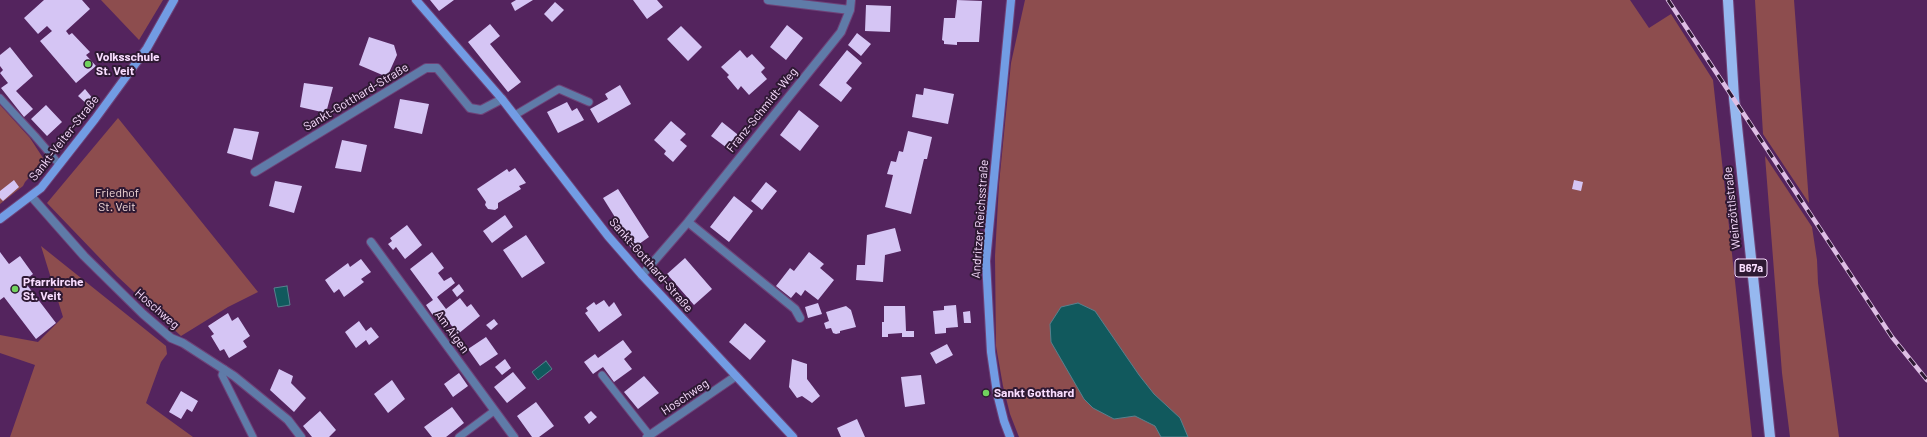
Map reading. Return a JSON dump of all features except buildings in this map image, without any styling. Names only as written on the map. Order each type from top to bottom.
[{"type":"main road","name":"Weinzöttlstraße","points":[[1728,0],[1735,106],[1770,437]]},
{"type":"street","name":"Sankt-Veiter-Straße","points":[[0,219],[40,188],[96,119],[147,48],[174,0]]},
{"type":"street","name":"Sankt-Gotthard-Straße","points":[[416,0],[515,115],[608,236],[642,275],[793,437]]},
{"type":"street","points":[[768,0],[850,10]]},
{"type":"street","name":"Franz-Schmidt-Weg","points":[[642,275],[688,222],[841,32],[850,10],[851,0]]},
{"type":"street","name":"Andritzer Reichsstraße","points":[[1010,437],[997,393],[991,352],[986,260],[1011,0]]},
{"type":"street","name":"Sankt-Gotthard-Straße","points":[[255,172],[426,68],[437,68],[470,108],[481,110],[502,100]]},
{"type":"street","name":"Hoschweg","points":[[31,196],[84,256],[143,314],[171,338],[183,343],[224,369],[288,420],[301,437]]},
{"type":"street","points":[[688,222],[794,309],[800,318]]},
{"type":"street","name":"Am Aigen","points":[[371,242],[514,437]]},
{"type":"street","name":"Hoschweg","points":[[648,436],[736,376]]},
{"type":"lane","points":[[515,115],[559,89],[589,102]]},
{"type":"lane","points":[[0,98],[36,136],[59,164]]},
{"type":"lane","points":[[224,369],[222,375],[253,437]]},
{"type":"lane","points":[[602,375],[648,436]]},
{"type":"lane","points":[[459,437],[494,411]]},
{"type":"green space","points":[[101,0],[163,0],[139,40]]},
{"type":"green space","points":[[1025,0],[1630,0],[1649,28],[1671,14],[1713,80],[1752,437],[1019,437],[1010,414],[1003,386],[996,346],[995,256],[999,184],[1011,63]]},
{"type":"green space","points":[[1755,0],[1794,0],[1809,203],[1763,134]]},
{"type":"green space","points":[[0,105],[30,138],[45,161],[23,186],[0,204]]},
{"type":"green space","name":"Friedhof St. Veit","points":[[118,118],[258,292],[228,307],[181,336],[117,276],[47,203]]},
{"type":"green space","points":[[1765,156],[1812,227],[1839,437],[1790,437],[1782,373]]},
{"type":"green space","points":[[41,246],[166,346],[167,354],[161,362],[146,403],[193,437],[10,437],[35,365],[0,353],[0,335],[38,342],[63,317]]},
{"type":"shaded area","points":[[287,286],[290,305],[278,307],[274,288]]},
{"type":"shaded area","points":[[1078,303],[1095,311],[1139,375],[1154,394],[1180,418],[1188,437],[1161,437],[1155,426],[1135,416],[1114,419],[1093,408],[1084,399],[1051,342],[1050,324],[1061,307]]},
{"type":"shaded area","points":[[546,361],[552,369],[538,380],[532,372]]},
{"type":"railway","points":[[1668,0],[1892,337],[1927,380]]},
{"type":"place","name":"Volksschule St. Veit","points":[[88,64]]},
{"type":"place","name":"Pfarrkirche St. Veit","points":[[15,289]]},
{"type":"place","name":"Sankt Gotthard","points":[[986,393]]}]
